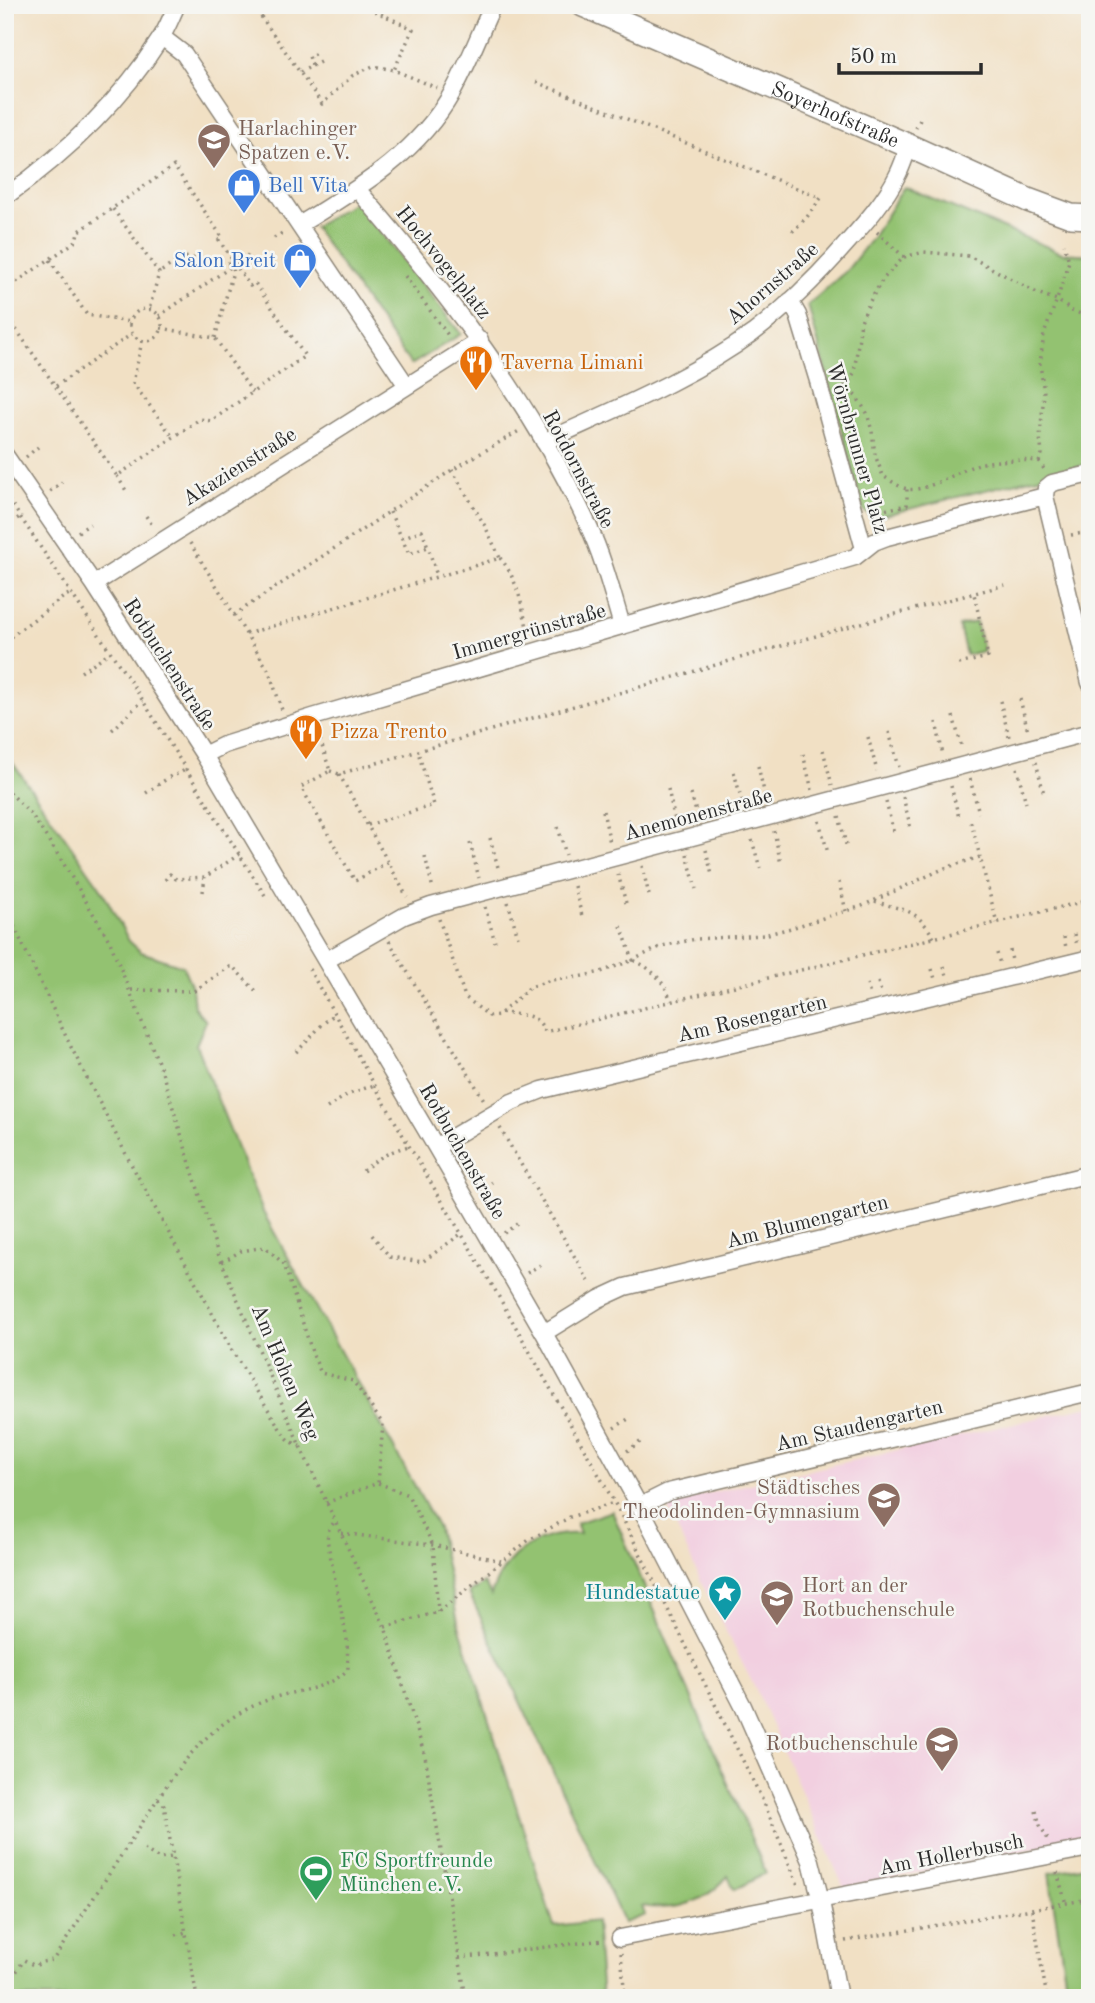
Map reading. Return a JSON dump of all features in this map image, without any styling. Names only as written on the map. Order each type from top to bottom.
[{"type":"main road","name":"Soyerhofstraße","points":[[583,5],[1052,210],[1071,216],[1090,217]]},
{"type":"street","points":[[5,197],[38,173],[110,104],[162,37],[177,5]]},
{"type":"street","points":[[299,225],[357,189],[407,151],[452,94],[492,5]]},
{"type":"street","points":[[162,37],[184,54],[408,386]]},
{"type":"street","name":"Ahornstraße","points":[[544,442],[644,397],[753,332],[829,264],[866,221],[894,183],[909,146]]},
{"type":"street","name":"Hochvogelplatz","points":[[357,189],[403,242],[480,340],[408,386]]},
{"type":"street","name":"Wörnbrunner Platz","points":[[790,301],[798,315],[818,380],[864,549],[887,537],[1048,490],[1090,474]]},
{"type":"street","name":"Rotdornstraße","points":[[480,340],[533,423],[589,527],[607,574],[622,626]]},
{"type":"street","name":"Akazienstraße","points":[[94,584],[408,386]]},
{"type":"street","name":"Rotbuchenstraße","points":[[5,455],[94,584],[204,755],[544,1333],[640,1506],[743,1706],[811,1861],[813,1902]]},
{"type":"street","points":[[1048,490],[1090,683]]},
{"type":"street","name":"Immergrünstraße","points":[[204,755],[224,745],[313,717],[855,557],[864,549]]},
{"type":"street","name":"Anemonenstraße","points":[[327,960],[415,911],[435,905],[1090,732]]},
{"type":"street","name":"Am Rosengarten","points":[[436,1147],[512,1101],[542,1090],[1090,958]]},
{"type":"street","name":"Am Blumengarten","points":[[544,1333],[599,1299],[625,1287],[1090,1174]]},
{"type":"street","name":"Am Staudengarten","points":[[640,1506],[667,1492],[1090,1392]]},
{"type":"street","name":"Am Hollerbusch","points":[[620,1938],[1090,1848]]},
{"type":"street","points":[[813,1902],[830,1944],[839,1998]]},
{"type":"path","points":[[253,5],[322,104],[352,76],[373,66],[394,70],[452,94]]},
{"type":"path","points":[[362,5],[414,29],[394,70]]},
{"type":"path","points":[[313,66],[309,56],[317,53]]},
{"type":"path","points":[[300,72],[320,62]]},
{"type":"path","points":[[536,82],[821,198],[807,218],[790,234]]},
{"type":"path","points":[[5,290],[76,242],[78,232],[174,166],[222,237],[219,240],[250,286],[255,283],[305,356],[212,421],[200,419],[117,476]]},
{"type":"path","points":[[113,208],[159,273]]},
{"type":"path","points":[[866,221],[904,257]]},
{"type":"path","points":[[1048,490],[1039,462],[1042,454],[1040,437],[1044,393],[1040,364],[1044,334],[1069,261],[1064,244]]},
{"type":"path","points":[[844,386],[853,373],[861,321],[870,301],[883,279],[904,257],[924,252],[969,256],[1037,293],[1057,300],[1072,311],[1090,317]]},
{"type":"path","points":[[159,316],[248,255]]},
{"type":"path","points":[[149,310],[159,273],[183,257],[235,264]]},
{"type":"path","points":[[50,260],[87,315],[130,322]]},
{"type":"path","points":[[215,338],[235,264]]},
{"type":"path","points":[[149,310],[159,316],[161,328],[154,338],[142,341],[132,334],[130,322],[137,312],[149,310]]},
{"type":"path","points":[[5,313],[127,492]]},
{"type":"path","points":[[161,328],[215,338],[252,392]]},
{"type":"path","points":[[56,387],[132,334]]},
{"type":"path","points":[[142,341],[134,383],[173,437]]},
{"type":"path","points":[[818,380],[844,386],[856,396],[866,413],[875,455],[883,476],[907,489],[917,489],[979,464],[1025,458],[1039,462]]},
{"type":"path","points":[[5,422],[15,414]]},
{"type":"path","points":[[234,615],[452,470],[533,423]]},
{"type":"path","points":[[452,470],[505,564],[513,582],[533,652]]},
{"type":"path","points":[[887,537],[881,515],[884,510],[907,505],[907,489]]},
{"type":"path","points":[[5,494],[143,701],[268,901]]},
{"type":"path","points":[[390,512],[409,554],[428,547]]},
{"type":"path","points":[[5,526],[20,516]]},
{"type":"path","points":[[181,527],[270,671],[287,725]]},
{"type":"path","points":[[402,538],[422,530],[437,576]]},
{"type":"path","points":[[246,634],[500,558]]},
{"type":"path","points":[[5,640],[65,596],[94,584]]},
{"type":"path","points":[[388,862],[355,881],[301,788],[330,771],[340,774],[854,625],[1009,584]]},
{"type":"path","points":[[959,664],[988,657],[974,594]]},
{"type":"path","points":[[81,672],[110,652]]},
{"type":"path","points":[[1020,699],[1044,794]]},
{"type":"path","points":[[111,730],[143,701]]},
{"type":"path","points":[[953,716],[979,813]]},
{"type":"path","points":[[313,717],[330,771]]},
{"type":"path","points":[[889,732],[911,829]]},
{"type":"path","points":[[368,825],[435,805],[418,752]]},
{"type":"path","points":[[146,793],[171,775],[185,770]]},
{"type":"path","points":[[734,772],[760,868]]},
{"type":"path","points":[[340,774],[415,911]]},
{"type":"path","name":"Am Hohen Weg","points":[[5,787],[33,817],[110,942],[162,1072],[222,1262],[300,1446],[385,1627],[425,1756],[466,1998]]},
{"type":"path","points":[[668,789],[696,889]]},
{"type":"path","points":[[691,794],[712,875]]},
{"type":"path","points":[[603,811],[626,903]]},
{"type":"path","points":[[971,822],[997,922]]},
{"type":"path","points":[[558,827],[582,916]]},
{"type":"path","points":[[470,843],[495,942]]},
{"type":"path","points":[[638,852],[649,895]]},
{"type":"path","points":[[165,880],[170,874],[176,880],[205,877],[240,854]]},
{"type":"path","points":[[425,856],[435,905],[466,997],[489,1016],[499,1015],[530,987],[551,980],[601,972],[662,946],[696,939],[764,935],[875,901],[945,868],[980,857]]},
{"type":"path","points":[[203,892],[205,877]]},
{"type":"path","points":[[839,882],[846,911]]},
{"type":"path","points":[[501,1012],[534,1018],[541,1023],[545,1032],[1086,901],[1085,899]]},
{"type":"path","points":[[875,901],[912,912],[925,922],[934,938]]},
{"type":"path","points":[[5,907],[70,1045],[230,1349],[282,1432],[290,1441],[300,1446]]},
{"type":"path","points":[[621,926],[633,960],[656,974],[671,1001]]},
{"type":"path","points":[[131,990],[194,991],[233,967],[256,991]]},
{"type":"path","points":[[309,969],[614,1503],[813,1902]]},
{"type":"path","points":[[296,1052],[309,1041],[323,1022],[334,1015]]},
{"type":"path","points":[[327,1108],[347,1095],[374,1085]]},
{"type":"path","points":[[363,1171],[378,1158],[409,1146]]},
{"type":"path","points":[[372,1235],[390,1258],[422,1262],[462,1234]]},
{"type":"path","points":[[222,1262],[241,1251],[265,1247],[284,1264],[321,1373],[353,1381],[383,1424],[378,1483]]},
{"type":"path","points":[[615,1427],[630,1418]]},
{"type":"path","points":[[326,1503],[378,1483],[408,1495],[433,1545],[438,1612]]},
{"type":"path","points":[[385,1627],[438,1612],[529,1540],[570,1517],[614,1503]]},
{"type":"path","points":[[5,1989],[24,1960],[35,1966],[52,1960],[168,1783],[195,1749],[220,1726],[245,1710],[271,1698],[325,1686],[340,1678],[348,1669],[347,1640],[327,1539],[329,1529],[335,1521]]},
{"type":"path","points":[[341,1534],[433,1545],[501,1561]]},
{"type":"path","points":[[158,1799],[164,1805],[197,1998]]},
{"type":"path","points":[[144,1849],[159,1859],[173,1857]]},
{"type":"path","points":[[830,1944],[1090,1899]]},
{"type":"path","points":[[1032,1910],[1047,1998]]},
{"type":"path","points":[[176,1935],[186,1932]]},
{"type":"path","points":[[459,1958],[620,1938],[625,1998]]},
{"type":"shaded area","points":[[1090,1406],[1090,1837],[844,1888],[757,1692],[701,1582],[666,1503]]},
{"type":"green space","points":[[904,187],[1062,253],[1090,255],[1090,464],[873,518],[863,510],[808,305],[847,270],[872,238]]},
{"type":"green space","points":[[356,201],[461,334],[411,365],[314,227]]},
{"type":"green space","points":[[976,622],[983,651],[966,655],[959,626]]},
{"type":"green space","points":[[5,752],[102,890],[129,941],[141,952],[183,966],[192,988],[194,1007],[206,1021],[196,1045],[263,1212],[438,1528],[458,1622],[554,1926],[596,1921],[602,1998],[5,1998]]},
{"type":"green space","points":[[612,1511],[766,1873],[734,1890],[728,1876],[700,1899],[678,1906],[642,1906],[645,1915],[624,1923],[469,1593],[484,1583],[491,1595],[505,1568],[525,1548],[551,1537],[580,1534],[576,1523]]},
{"type":"green space","points":[[1090,1865],[1090,1998],[1068,1998],[1049,1873]]},
{"type":"place","name":"Harlachinger Spatzen e.V.","points":[[214,170]]},
{"type":"place","name":"Bell Vita","points":[[244,215]]},
{"type":"place","name":"Salon Breit","points":[[300,290]]},
{"type":"place","name":"Taverna Limani","points":[[476,392]]},
{"type":"place","name":"Pizza Trento","points":[[306,761]]},
{"type":"place","name":"Städtisches Theodolinden-Gymnasium","points":[[884,1529]]},
{"type":"place","name":"Hundestatue","points":[[725,1622]]},
{"type":"place","name":"Hort an der Rotbuchenschule","points":[[777,1627]]},
{"type":"place","name":"Rotbuchenschule","points":[[942,1773]]},
{"type":"place","name":"FC Sportfreunde München e.V.","points":[[316,1902]]}]
